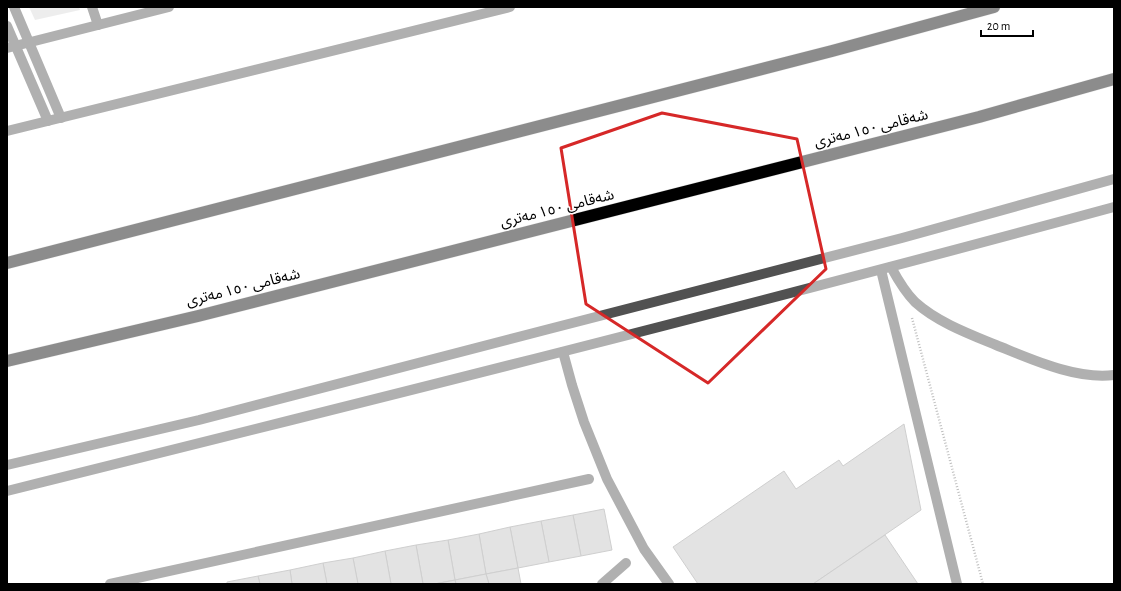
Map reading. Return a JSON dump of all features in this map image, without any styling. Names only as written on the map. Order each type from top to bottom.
[{"type":"highway","points":[[7,263],[801,59],[994,7]]},
{"type":"highway","name":"شەقامی ١٥٠ مەتری","points":[[7,361],[198,316],[972,119],[1114,79]]},
{"type":"street","points":[[14,7],[61,118]]},
{"type":"street","points":[[92,7],[98,25]]},
{"type":"street","points":[[12,47],[169,7]]},
{"type":"street","points":[[7,131],[510,7]]},
{"type":"street","points":[[7,26],[12,47],[48,121]]},
{"type":"street","points":[[7,465],[199,420],[902,238],[1114,179]]},
{"type":"street","points":[[7,491],[563,352],[886,269],[1114,207]]},
{"type":"street","points":[[886,269],[916,303],[931,314],[949,324],[1026,357],[1060,368],[1085,374],[1114,375]]},
{"type":"street","points":[[886,269],[957,584]]},
{"type":"street","points":[[563,352],[582,415],[607,479],[644,549],[669,584]]},
{"type":"street","points":[[110,584],[590,480]]},
{"type":"street","points":[[602,584],[626,563]]},
{"type":"path","points":[[911,314],[983,584]]},
{"type":"highlighted area","points":[[662,113],[797,139],[826,269],[708,383],[586,304],[561,148]]},
{"type":"shaded area","points":[[29,7],[79,7],[80,10],[35,20]]},
{"type":"building","points":[[904,424],[921,510],[813,584],[698,584],[673,547],[784,471],[796,489],[839,460],[843,466]]},
{"type":"building","points":[[604,509],[612,550],[581,556],[573,515]]},
{"type":"building","points":[[573,515],[581,556],[549,562],[541,521]]},
{"type":"building","points":[[541,521],[549,562],[518,568],[510,527]]},
{"type":"building","points":[[510,527],[518,568],[486,574],[479,534]]},
{"type":"building","points":[[479,534],[486,574],[455,580],[448,540]]},
{"type":"building","points":[[885,535],[918,584],[813,584]]},
{"type":"building","points":[[448,540],[455,580],[434,584],[423,584],[416,545]]},
{"type":"building","points":[[416,545],[423,584],[391,584],[385,551]]},
{"type":"building","points":[[385,551],[391,584],[358,584],[353,558]]},
{"type":"building","points":[[353,558],[358,584],[327,584],[323,563]]},
{"type":"building","points":[[323,563],[327,584],[292,584],[290,570]]},
{"type":"building","points":[[518,568],[521,584],[489,584],[486,574]]},
{"type":"building","points":[[290,570],[292,584],[260,584],[258,576]]},
{"type":"building","points":[[486,574],[489,584],[456,584],[455,580]]},
{"type":"building","points":[[258,576],[260,584],[227,584],[227,582]]},
{"type":"building","points":[[455,580],[456,584],[435,584]]}]
